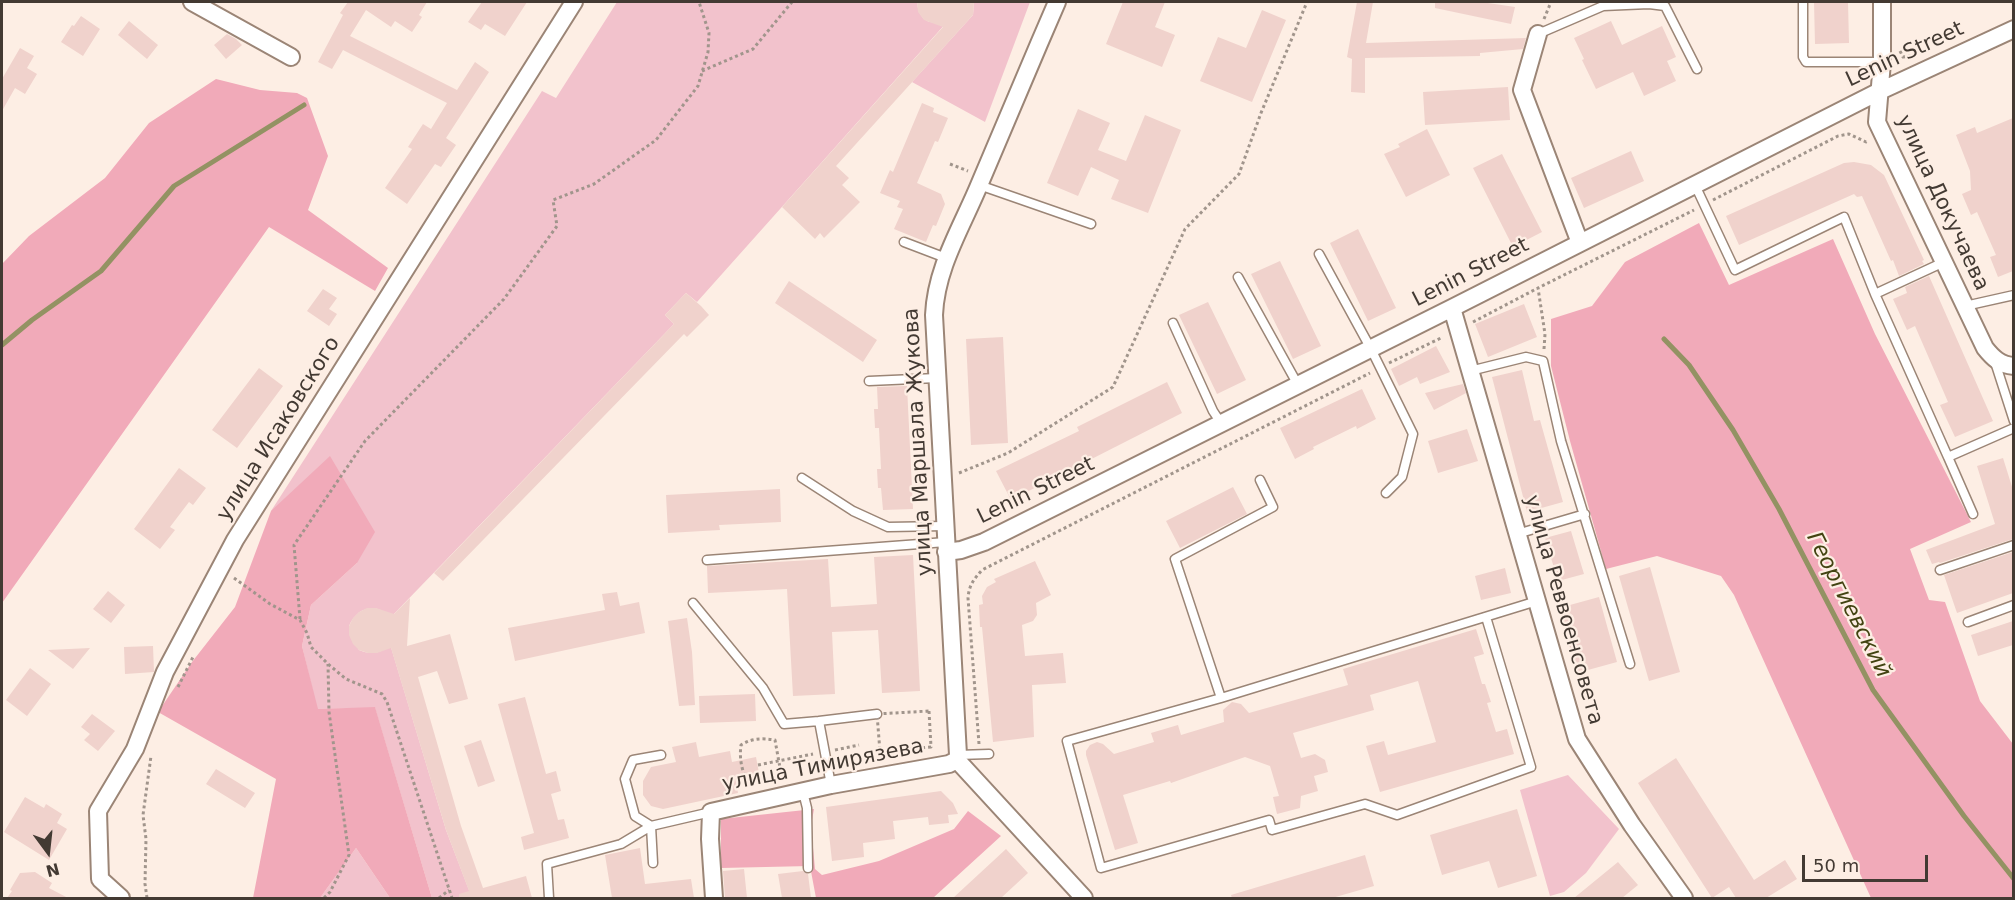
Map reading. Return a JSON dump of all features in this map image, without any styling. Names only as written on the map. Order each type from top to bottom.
[{"type":"street","points":[[192,2],[291,57]]},
{"type":"street","name":"улица Исаковского","points":[[121,898],[100,879],[98,811],[135,749],[165,672],[235,540],[574,2]]},
{"type":"street","name":"улица Маршала Жукова","points":[[958,758],[934,303],[946,258],[1057,2]]},
{"type":"street","name":"улица Докучаева","points":[[1882,2],[1882,62],[1877,122],[1989,353]]},
{"type":"street","name":"Lenin Street","points":[[945,540],[961,550],[984,542],[1880,91],[2013,29]]},
{"type":"street","points":[[1538,34],[1522,90],[1580,243]]},
{"type":"street","name":"улица Реввоенсовета","points":[[1452,308],[1577,739],[1632,825],[1684,898]]},
{"type":"street","points":[[1989,353],[2005,366],[2013,366]]},
{"type":"street","points":[[958,758],[1084,898]]},
{"type":"street","name":"улица Тимирязева","points":[[714,898],[710,839],[711,812],[831,785],[949,764],[958,758]]},
{"type":"lane","points":[[1803,2],[1803,57],[1806,62],[1882,62]]},
{"type":"lane","points":[[1538,34],[1603,6],[1649,4],[1665,6],[1697,69]]},
{"type":"lane","points":[[979,185],[1091,224]]},
{"type":"lane","points":[[1695,185],[1735,270],[1845,217],[1875,294],[1973,514]]},
{"type":"lane","points":[[904,242],[946,258]]},
{"type":"lane","points":[[1319,254],[1371,348],[1413,434],[1402,477],[1386,493]]},
{"type":"lane","points":[[1875,294],[1944,262]]},
{"type":"lane","points":[[1238,277],[1298,385]]},
{"type":"lane","points":[[1965,306],[2013,295]]},
{"type":"lane","points":[[1173,323],[1213,411],[1221,423]]},
{"type":"lane","points":[[1989,353],[2013,421]]},
{"type":"lane","points":[[1470,371],[1526,357],[1542,361],[1561,441],[1630,664]]},
{"type":"lane","points":[[869,381],[937,378]]},
{"type":"lane","points":[[1948,457],[2013,428]]},
{"type":"lane","points":[[802,478],[853,511],[888,527],[945,540]]},
{"type":"lane","points":[[1221,698],[1175,559],[1273,507],[1260,480]]},
{"type":"lane","points":[[1517,534],[1585,514]]},
{"type":"lane","points":[[707,560],[945,540]]},
{"type":"lane","points":[[1940,570],[2013,545]]},
{"type":"lane","points":[[1486,616],[1531,767],[1397,815],[1365,804],[1272,830],[1269,820],[1101,868],[1067,741],[1221,698],[1486,616],[1537,601]]},
{"type":"lane","points":[[693,603],[763,688],[784,724],[877,714]]},
{"type":"lane","points":[[1968,622],[2013,605]]},
{"type":"lane","points":[[819,721],[831,785]]},
{"type":"lane","points":[[958,758],[989,754]]},
{"type":"lane","points":[[651,826],[635,816],[626,779],[633,760],[662,755]]},
{"type":"lane","points":[[803,792],[807,808],[808,868]]},
{"type":"lane","points":[[549,898],[547,864],[621,844],[651,826],[711,812]]},
{"type":"lane","points":[[651,826],[653,862]]},
{"type":"path","points":[[452,898],[387,702],[381,694],[346,679],[311,647],[300,620],[294,545],[365,441],[504,299],[557,226],[553,200],[594,184],[656,140],[698,87],[708,52],[709,33],[699,2]]},
{"type":"path","points":[[702,71],[753,49],[792,2]]},
{"type":"path","points":[[954,475],[1008,453],[1113,387],[1185,229],[1239,174],[1261,113],[1307,2]]},
{"type":"path","points":[[1900,42],[1900,52],[1903,57],[1932,47]]},
{"type":"path","points":[[979,754],[968,598],[973,580],[982,570],[1838,136],[1849,134],[1866,142],[1882,133]]},
{"type":"path","points":[[1538,288],[1545,334],[1542,361]]},
{"type":"path","points":[[239,569],[233,579],[270,604],[300,620]]},
{"type":"path","points":[[174,695],[196,653]]},
{"type":"path","points":[[324,898],[330,892],[349,855],[329,712],[328,664]]},
{"type":"path","points":[[929,711],[931,747],[880,752],[877,714],[929,711]]},
{"type":"path","points":[[744,775],[740,754],[741,745],[750,740],[763,738],[775,740],[786,795]]},
{"type":"path","points":[[758,765],[860,745]]},
{"type":"path","points":[[147,898],[143,815],[152,748]]},
{"type":"path","points":[[439,898],[449,890]]},
{"type":"shaded area","points":[[617,2],[917,2],[920,14],[926,20],[935,23],[947,22],[697,302],[686,293],[665,315],[674,324],[391,617],[373,608],[362,611],[352,620],[349,626],[359,650],[376,653],[390,644],[446,830],[472,898],[432,898],[375,708],[317,709],[302,646],[311,605],[357,563],[271,511],[542,91],[556,98]]},
{"type":"shaded area","points":[[974,2],[1030,2],[985,122],[912,82],[973,15]]},
{"type":"shaded area","points":[[216,79],[260,90],[297,93],[307,98],[328,156],[308,210],[388,268],[375,291],[269,227],[2,603],[2,264],[29,236],[105,178],[149,123]]},
{"type":"shaded area","points":[[1699,223],[1729,285],[1833,239],[1875,334],[1971,522],[1910,549],[1929,600],[1945,602],[1980,701],[2013,744],[2013,898],[1871,898],[1734,595],[1721,576],[1657,556],[1606,569],[1551,366],[1551,319],[1592,306],[1625,262]]},
{"type":"shaded area","points":[[330,456],[375,532],[357,563],[311,605],[302,646],[318,709],[375,707],[432,898],[390,898],[356,848],[320,898],[253,898],[276,779],[158,712],[192,662],[235,607],[271,511]]},
{"type":"shaded area","points":[[1568,775],[1619,829],[1586,873],[1564,892],[1550,896],[1520,790]]},
{"type":"shaded area","points":[[814,809],[811,826],[815,869],[822,875],[879,861],[954,829],[968,811],[1001,836],[933,898],[816,898],[810,866],[721,868],[721,819]]},
{"type":"shaded area","points":[[356,848],[390,898],[320,898]]},
{"type":"building","points":[[348,2],[427,2],[419,15],[422,17],[412,32],[395,21],[391,27],[366,10],[350,36],[457,90],[475,62],[489,72],[446,138],[456,145],[441,167],[435,164],[407,204],[385,188],[412,149],[408,147],[423,124],[431,129],[447,103],[343,50],[332,69],[318,62],[343,15],[340,13]]},
{"type":"building","points":[[482,2],[527,2],[505,36],[485,24],[481,30],[468,22]]},
{"type":"building","points":[[917,2],[974,2],[973,15],[836,166],[849,178],[842,185],[860,202],[824,238],[820,233],[815,239],[782,207],[943,27],[924,20],[918,12]]},
{"type":"building","points":[[1123,2],[1165,2],[1155,27],[1175,35],[1162,67],[1106,44]]},
{"type":"building","points":[[1357,2],[1373,2],[1366,43],[1526,38],[1523,49],[1480,53],[1480,56],[1365,58],[1365,93],[1351,92],[1352,59],[1347,57]]},
{"type":"building","points":[[1435,2],[1481,2],[1515,7],[1511,24],[1435,8]]},
{"type":"building","points":[[1814,2],[1848,2],[1849,43],[1815,44]]},
{"type":"building","points":[[1262,10],[1286,20],[1252,102],[1200,81],[1218,37],[1246,48]]},
{"type":"building","points":[[81,16],[100,29],[83,56],[61,42]]},
{"type":"building","points":[[129,21],[158,45],[147,59],[118,35]]},
{"type":"building","points":[[1611,21],[1622,45],[1662,26],[1676,57],[1667,61],[1676,81],[1644,96],[1633,72],[1596,89],[1574,38]]},
{"type":"building","points":[[227,34],[242,45],[226,59],[214,45]]},
{"type":"building","points":[[20,48],[34,56],[27,68],[37,74],[25,94],[15,88],[2,111],[2,79]]},
{"type":"building","points":[[1508,87],[1510,120],[1425,125],[1423,92]]},
{"type":"building","points":[[922,103],[934,108],[933,112],[948,118],[938,142],[935,141],[917,183],[941,194],[945,204],[926,242],[894,229],[903,209],[897,207],[900,201],[880,193],[890,170],[893,172]]},
{"type":"building","points":[[1078,109],[1110,123],[1098,150],[1126,161],[1145,115],[1181,130],[1148,213],[1111,199],[1119,180],[1091,167],[1078,196],[1047,183]]},
{"type":"building","points":[[2013,118],[2013,271],[1998,277],[1990,257],[1996,255],[1977,212],[1971,215],[1962,194],[1971,190],[1970,171],[1956,135],[1975,127],[1977,133]]},
{"type":"building","points":[[1427,129],[1450,175],[1406,197],[1384,154],[1400,147],[1398,144]]},
{"type":"building","points":[[1631,151],[1644,181],[1584,208],[1571,178]]},
{"type":"building","points":[[1502,154],[1542,232],[1513,247],[1473,168]]},
{"type":"building","points":[[1844,163],[1871,165],[1884,175],[1924,264],[1899,276],[1862,196],[1857,197],[1854,194],[1739,245],[1726,216]]},
{"type":"building","points":[[1358,229],[1396,308],[1368,321],[1330,243]]},
{"type":"building","points":[[1280,261],[1321,346],[1293,359],[1251,274]]},
{"type":"building","points":[[1929,276],[1993,421],[1955,437],[1940,405],[1948,402],[1915,326],[1907,330],[1893,299],[1907,293],[1905,287]]},
{"type":"building","points":[[789,281],[877,340],[863,362],[775,303]]},
{"type":"building","points":[[323,289],[337,298],[329,309],[337,314],[329,326],[307,311]]},
{"type":"building","points":[[686,293],[709,315],[687,337],[684,334],[443,581],[434,573],[674,324],[665,315]]},
{"type":"building","points":[[1208,302],[1246,380],[1217,394],[1179,315]]},
{"type":"building","points":[[1524,304],[1537,337],[1488,357],[1475,324]]},
{"type":"building","points":[[1003,337],[1008,443],[971,445],[966,339]]},
{"type":"building","points":[[1436,346],[1450,372],[1420,384],[1417,377],[1399,386],[1391,369]]},
{"type":"building","points":[[259,368],[283,386],[237,448],[212,430]]},
{"type":"building","points":[[1522,370],[1534,421],[1540,420],[1563,502],[1527,512],[1492,377]]},
{"type":"building","points":[[1167,382],[1182,413],[1011,500],[996,471],[1079,431],[1077,427]]},
{"type":"building","points":[[1463,384],[1466,393],[1434,410],[1425,393]]},
{"type":"building","points":[[907,386],[913,509],[883,510],[877,469],[881,469],[879,428],[875,428],[874,409],[878,409],[877,387]]},
{"type":"building","points":[[1362,389],[1376,419],[1313,447],[1314,449],[1295,459],[1280,428]]},
{"type":"building","points":[[1467,429],[1478,461],[1438,473],[1428,441]]},
{"type":"building","points":[[2003,458],[2013,490],[2013,539],[1932,564],[1926,550],[1995,524],[1977,466]]},
{"type":"building","points":[[179,468],[206,488],[193,505],[189,502],[170,527],[175,530],[160,549],[134,529]]},
{"type":"building","points":[[1233,487],[1247,514],[1180,548],[1166,521]]},
{"type":"building","points":[[780,489],[781,522],[719,525],[720,530],[668,533],[666,495]]},
{"type":"building","points":[[1571,531],[1584,574],[1558,581],[1545,538]]},
{"type":"building","points":[[2013,552],[2013,593],[1957,613],[1944,575]]},
{"type":"building","points":[[913,555],[920,691],[882,693],[878,630],[832,632],[835,694],[793,696],[787,589],[708,593],[707,566],[828,559],[831,607],[877,604],[874,557]]},
{"type":"building","points":[[1035,561],[1051,595],[1036,603],[1037,615],[1033,621],[1022,625],[1025,656],[1063,653],[1066,683],[1032,685],[1034,737],[993,742],[979,605],[983,604],[982,596],[987,587],[996,582],[994,579]]},
{"type":"building","points":[[1650,567],[1680,672],[1649,681],[1619,576]]},
{"type":"building","points":[[1505,568],[1511,593],[1481,600],[1475,576]]},
{"type":"building","points":[[108,591],[125,605],[111,623],[93,609]]},
{"type":"building","points":[[617,592],[620,606],[639,602],[645,633],[515,661],[508,628],[605,610],[602,594]]},
{"type":"building","points":[[1599,597],[1617,662],[1577,673],[1559,608]]},
{"type":"building","points":[[410,598],[407,646],[450,634],[468,699],[449,704],[437,671],[418,677],[461,826],[483,888],[526,876],[532,898],[459,898],[459,894],[469,891],[446,830],[391,648],[377,653],[368,653],[359,650],[349,635],[349,626],[359,612],[367,608],[376,608],[394,614]]},
{"type":"building","points":[[687,618],[692,652],[695,705],[679,706],[668,621]]},
{"type":"building","points":[[2013,621],[2013,645],[1978,656],[1971,635]]},
{"type":"building","points":[[1476,629],[1484,654],[1474,657],[1482,684],[1485,684],[1491,702],[1487,703],[1496,732],[1507,729],[1514,754],[1380,792],[1366,746],[1384,741],[1388,755],[1436,742],[1418,681],[1370,695],[1374,710],[1293,733],[1301,758],[1315,754],[1325,760],[1328,772],[1314,776],[1318,791],[1301,796],[1300,808],[1277,814],[1273,797],[1279,796],[1270,766],[1245,757],[1171,783],[1170,781],[1123,795],[1138,843],[1115,850],[1086,755],[1090,745],[1097,742],[1103,744],[1114,754],[1154,742],[1151,733],[1178,725],[1181,735],[1224,722],[1223,710],[1232,702],[1241,704],[1249,713],[1348,685],[1343,669]]},
{"type":"building","points":[[153,646],[154,672],[125,674],[124,647]]},
{"type":"building","points":[[90,648],[73,669],[48,650]]},
{"type":"building","points":[[30,668],[51,684],[27,716],[6,700]]},
{"type":"building","points":[[755,694],[756,721],[700,723],[699,696]]},
{"type":"building","points":[[525,697],[546,774],[556,771],[561,791],[551,794],[558,820],[564,819],[569,838],[524,850],[521,837],[534,833],[498,704]]},
{"type":"building","points":[[92,714],[115,731],[98,751],[84,740],[90,734],[81,727]]},
{"type":"building","points":[[481,740],[495,781],[478,787],[464,746]]},
{"type":"building","points":[[696,742],[699,757],[730,751],[732,762],[756,757],[759,773],[735,777],[738,793],[663,809],[651,806],[643,795],[643,781],[651,767],[676,762],[672,747]]},
{"type":"building","points":[[1676,758],[1754,880],[1785,860],[1797,879],[1766,898],[1736,898],[1729,887],[1712,898],[1638,783]]},
{"type":"building","points":[[216,769],[255,793],[245,808],[206,784]]},
{"type":"building","points":[[941,791],[953,803],[958,814],[948,815],[949,823],[929,825],[928,817],[893,821],[895,839],[863,843],[864,857],[832,861],[826,807]]},
{"type":"building","points":[[25,797],[44,808],[46,804],[62,814],[57,823],[67,829],[49,860],[4,832]]},
{"type":"building","points":[[1517,809],[1537,876],[1498,888],[1489,861],[1442,875],[1430,835]]},
{"type":"building","points":[[640,848],[645,884],[691,879],[694,898],[612,898],[605,855]]},
{"type":"building","points":[[1006,849],[1028,873],[1001,898],[953,898]]},
{"type":"building","points":[[1365,855],[1374,886],[1332,898],[1232,898],[1231,895]]},
{"type":"building","points":[[1618,862],[1638,885],[1622,898],[1574,898]]},
{"type":"building","points":[[744,869],[747,898],[725,898],[723,871]]},
{"type":"building","points":[[803,871],[808,874],[811,898],[782,898],[778,874]]},
{"type":"building","points":[[35,872],[52,883],[49,888],[68,898],[7,898],[20,873]]},
{"type":"waterway","points":[[2,345],[32,320],[101,271],[174,186],[304,105]]},
{"type":"waterway","name":"Георгиевский","points":[[1664,339],[1689,365],[1733,430],[1779,509],[1873,690],[1964,816],[2014,879]]}]
